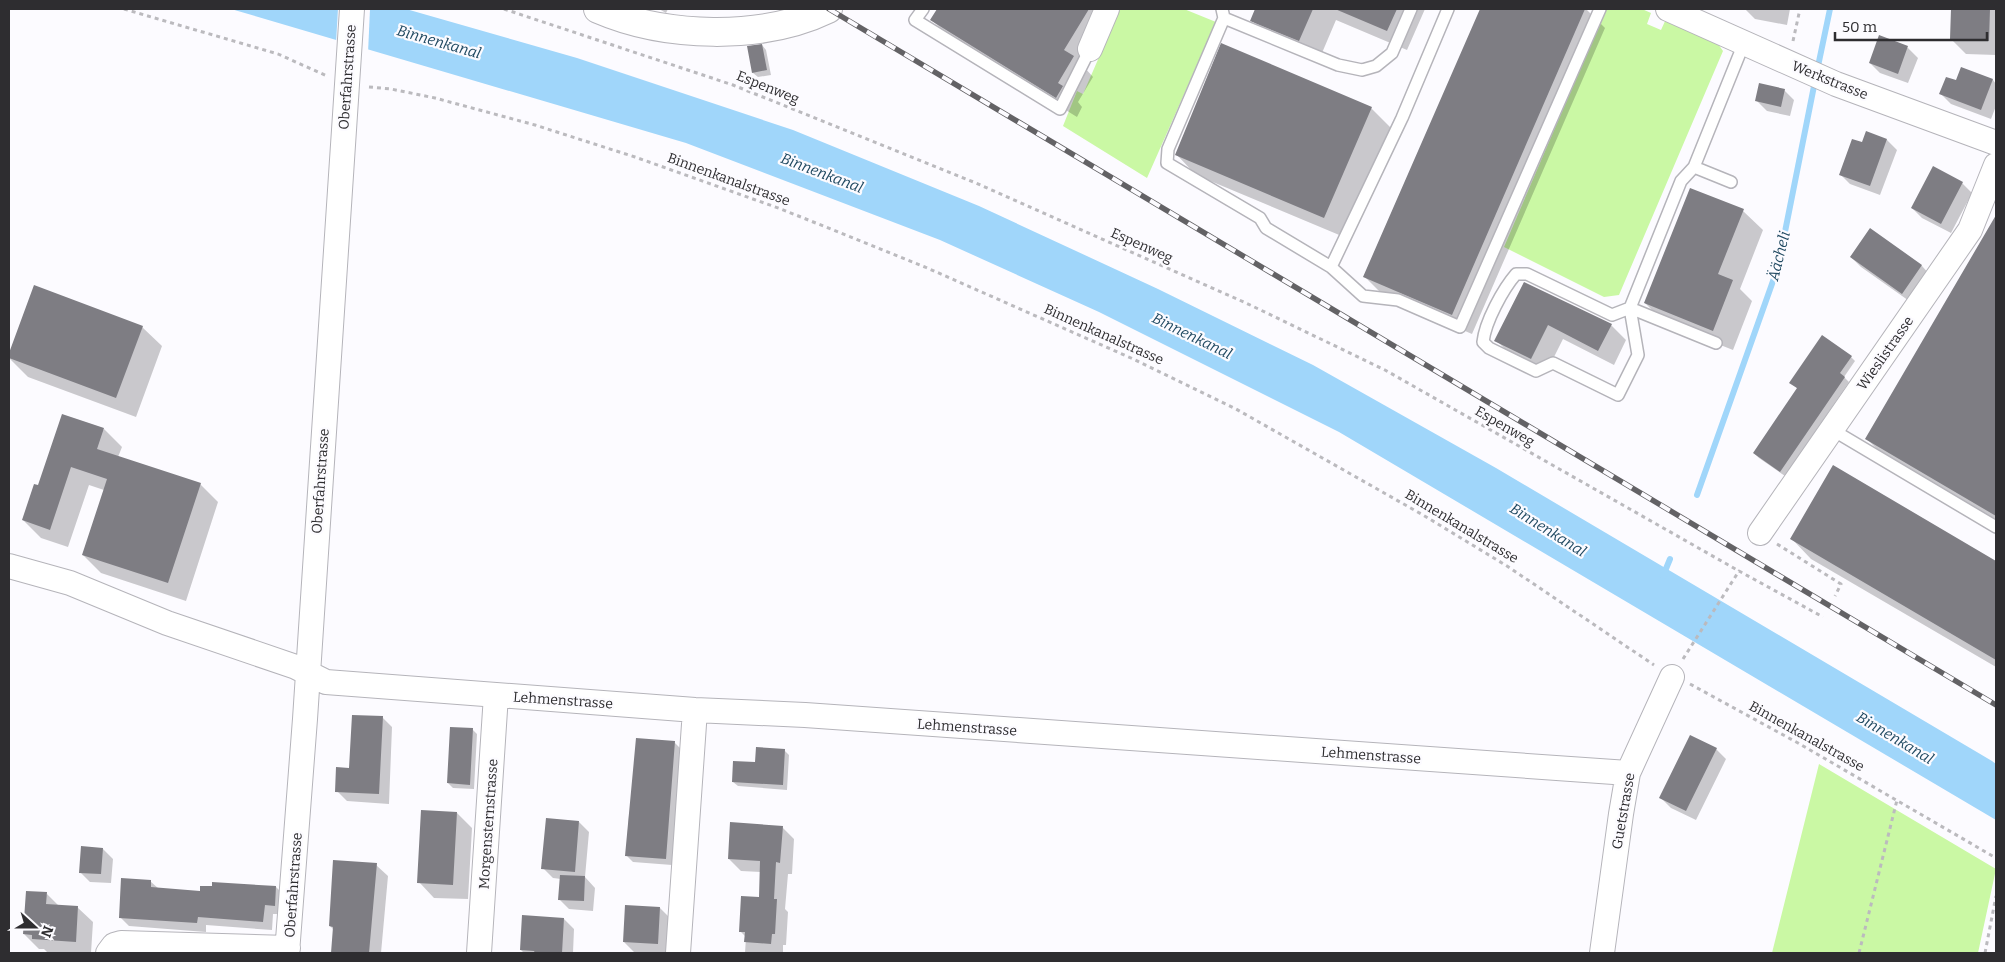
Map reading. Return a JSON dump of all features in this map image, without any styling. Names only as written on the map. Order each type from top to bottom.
[{"type":"street","name":"Oberfahrstrasse","points":[[288,951],[352,9]]},
{"type":"street","points":[[598,9],[664,28],[706,33],[772,26],[828,9]]},
{"type":"street","points":[[1090,48],[1107,9]]},
{"type":"street","name":"Werkstrasse","points":[[1668,9],[1744,43],[1793,57],[1836,84],[1996,143]]},
{"type":"street","name":"Wieslistrasse","points":[[1760,532],[1970,230],[1996,165]]},
{"type":"street","name":"Lehmenstrasse","points":[[9,566],[70,583],[167,623],[296,667],[326,682],[695,710],[815,716],[1628,773]]},
{"type":"street","name":"Guetstrasse","points":[[1602,953],[1628,773],[1676,670]]},
{"type":"street","name":"Morgensternstrasse","points":[[479,953],[496,695]]},
{"type":"street","points":[[678,953],[695,710]]},
{"type":"street","points":[[108,953],[114,945],[121,943],[288,951]]},
{"type":"lane","points":[[923,9],[915,20],[1060,109],[1090,48]]},
{"type":"lane","points":[[1411,9],[1392,53],[1376,66],[1362,70],[1338,65],[1223,13],[1168,149],[1167,163],[1260,218],[1266,228],[1331,267],[1363,296],[1398,300],[1460,327],[1600,9]]},
{"type":"lane","points":[[1331,267],[1402,118],[1448,9]]},
{"type":"lane","points":[[1716,344],[1630,308],[1612,315],[1527,274],[1516,274],[1508,283],[1484,332],[1483,342],[1489,348],[1536,371],[1553,363],[1618,395],[1638,355],[1630,308],[1681,181],[1694,166],[1744,43]]},
{"type":"lane","points":[[1694,166],[1732,182]]},
{"type":"lane","points":[[1831,429],[1996,527]]},
{"type":"path","name":"Binnenkanalstrasse","points":[[124,9],[391,89],[435,98],[535,125],[635,158],[781,209],[925,267],[1131,358],[1236,409],[1422,515],[1676,670],[1724,703],[1996,858]]},
{"type":"path","name":"Espenweg","points":[[504,9],[733,85],[976,183],[1246,303],[1384,370],[1824,617]]},
{"type":"path","points":[[1793,57],[1800,9]]},
{"type":"path","points":[[1760,532],[1841,584],[1835,596]]},
{"type":"path","points":[[1676,670],[1739,571]]},
{"type":"path","points":[[1859,953],[1897,800]]},
{"type":"path","points":[[1984,953],[1996,896]]},
{"type":"green space","points":[[1120,9],[1184,9],[1216,22],[1147,178],[1063,126],[1077,91],[1083,94]]},
{"type":"green space","points":[[1606,9],[1642,9],[1651,13],[1647,24],[1661,30],[1666,19],[1716,41],[1723,51],[1619,295],[1604,297],[1504,247]]},
{"type":"green space","points":[[1819,764],[1996,869],[1978,953],[1772,953]]},
{"type":"water","name":"Binnenkanal","points":[[231,9],[406,9],[577,58],[793,130],[979,206],[1158,289],[1313,365],[1496,468],[1992,761],[1996,764],[1996,820],[1339,432],[1099,312],[940,240],[686,143]]},
{"type":"pier","points":[[338,9],[370,9],[368,53],[336,43]]},
{"type":"building","points":[[937,9],[1089,9],[1064,50],[1074,56],[1058,83],[1063,86],[1056,98],[930,20]]},
{"type":"building","points":[[1255,9],[1313,9],[1299,41],[1250,21]]},
{"type":"building","points":[[1335,9],[1397,9],[1387,31]]},
{"type":"building","points":[[1480,9],[1585,9],[1452,315],[1363,277]]},
{"type":"building","points":[[1951,9],[1990,9],[1989,41],[1950,39]]},
{"type":"building","points":[[1879,35],[1908,46],[1898,74],[1869,63]]},
{"type":"building","points":[[1221,43],[1372,107],[1324,218],[1175,155]]},
{"type":"building","points":[[762,44],[767,70],[752,73],[747,46]]},
{"type":"building","points":[[1961,67],[1993,79],[1981,110],[1939,94],[1946,77],[1956,80]]},
{"type":"building","points":[[1759,83],[1785,89],[1781,107],[1755,101]]},
{"type":"building","points":[[1866,131],[1887,139],[1870,186],[1839,175],[1852,139],[1862,142]]},
{"type":"building","points":[[1933,166],[1963,182],[1941,224],[1911,208]]},
{"type":"building","points":[[1690,188],[1744,209],[1718,274],[1733,280],[1713,331],[1644,303]]},
{"type":"building","points":[[1996,215],[1996,516],[1865,439]]},
{"type":"building","points":[[1870,228],[1922,265],[1902,294],[1850,257]]},
{"type":"building","points":[[1524,282],[1612,324],[1598,351],[1548,325],[1531,359],[1494,341]]},
{"type":"building","points":[[34,285],[143,326],[116,398],[9,358],[9,353]]},
{"type":"building","points":[[1822,335],[1852,356],[1840,373],[1845,377],[1780,472],[1753,453],[1797,388],[1789,383]]},
{"type":"building","points":[[62,414],[104,428],[97,449],[201,483],[168,583],[82,555],[107,479],[71,467],[50,530],[22,520],[34,484],[38,485]]},
{"type":"building","points":[[1833,465],[1996,561],[1996,660],[1790,539]]},
{"type":"building","points":[[352,715],[383,716],[379,794],[335,792],[336,767],[349,768]]},
{"type":"building","points":[[450,727],[473,728],[470,785],[447,783]]},
{"type":"building","points":[[1690,735],[1717,748],[1686,811],[1659,798]]},
{"type":"building","points":[[636,738],[675,741],[666,859],[625,856]]},
{"type":"building","points":[[756,747],[785,749],[783,785],[732,782],[733,761],[755,762]]},
{"type":"building","points":[[421,810],[457,812],[453,885],[417,883]]},
{"type":"building","points":[[546,818],[579,821],[575,872],[541,869]]},
{"type":"building","points":[[730,822],[783,826],[780,863],[776,862],[774,899],[777,899],[775,934],[772,934],[771,944],[744,942],[745,932],[739,932],[741,896],[759,897],[760,861],[728,859]]},
{"type":"building","points":[[81,846],[103,848],[101,874],[79,873]]},
{"type":"building","points":[[333,860],[377,863],[369,953],[331,953],[333,927],[329,926]]},
{"type":"building","points":[[560,875],[585,876],[584,901],[558,900]]},
{"type":"building","points":[[121,878],[151,880],[151,887],[200,891],[200,886],[212,886],[212,882],[276,886],[275,906],[265,905],[263,922],[198,917],[197,923],[119,918]]},
{"type":"building","points":[[26,891],[47,892],[46,904],[78,906],[76,942],[32,939],[32,935],[23,934]]},
{"type":"building","points":[[625,905],[660,907],[658,944],[623,942]]},
{"type":"building","points":[[522,915],[564,918],[562,953],[535,953],[534,951],[520,950]]},
{"type":"waterway","name":"Äächeli","points":[[1817,71],[1830,9]]},
{"type":"waterway","name":"Äächeli","points":[[1697,495],[1778,267],[1815,81]]},
{"type":"waterway","name":"Äächeli","points":[[1663,576],[1670,559]]},
{"type":"railway","points":[[829,9],[1996,705]]}]
